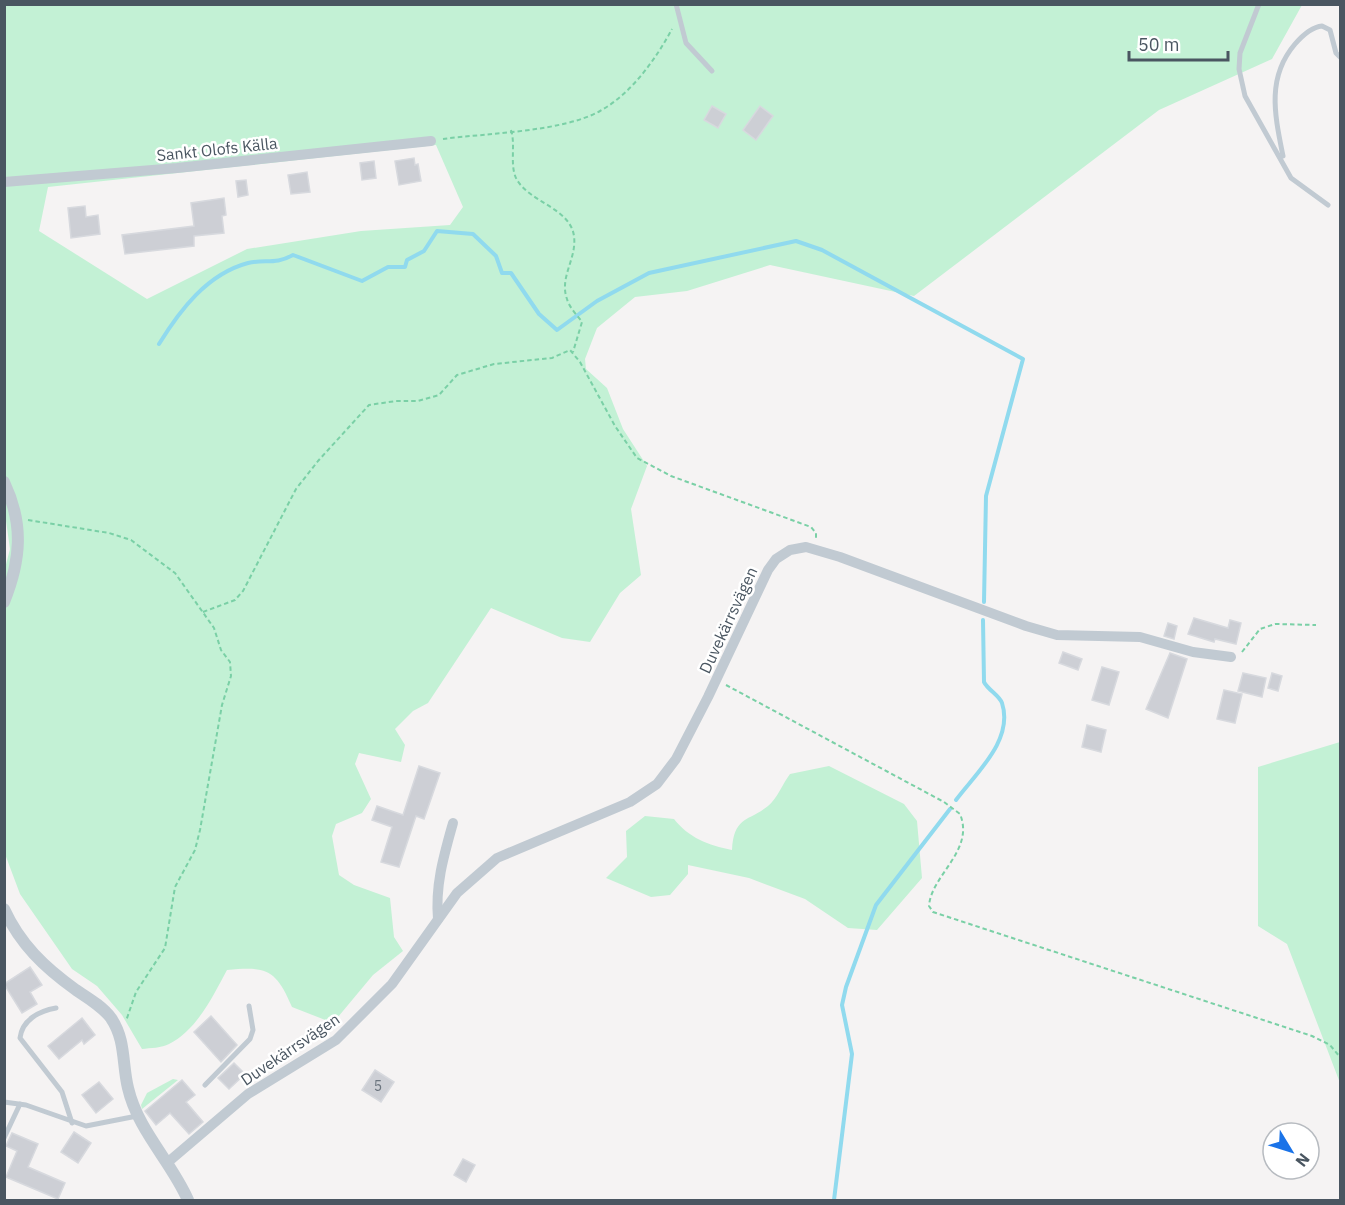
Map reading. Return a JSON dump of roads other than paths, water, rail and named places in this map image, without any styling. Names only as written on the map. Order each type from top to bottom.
[{"type":"street","name":"Sankt Olofs Källa","points":[[4,182],[161,170],[431,141]]},
{"type":"street","points":[[4,482],[18,520],[17,566],[4,602]]},
{"type":"street","name":"Duvekärrsvägen","points":[[167,1162],[248,1094],[336,1040],[392,984],[457,893],[497,858],[646,793],[666,774],[716,680],[768,570],[776,559],[790,550],[811,549],[840,557],[1015,622],[1057,635],[1140,637],[1193,652],[1231,657]]},
{"type":"street","points":[[4,562],[17,566]]},
{"type":"street","points":[[438,919],[436,897],[440,869],[453,823]]},
{"type":"street","points":[[4,909],[34,957],[104,1010],[117,1029],[123,1049],[128,1089],[137,1116],[188,1200]]},
{"type":"lane","points":[[676,4],[686,43],[712,71]]},
{"type":"lane","points":[[1259,4],[1240,53],[1241,84],[1245,96],[1297,183],[1328,205]]},
{"type":"lane","points":[[1284,164],[1274,94],[1283,62],[1300,39],[1316,27],[1322,26],[1330,30],[1336,53],[1341,57]]},
{"type":"lane","points":[[205,1085],[250,1039],[253,1030],[249,1006]]},
{"type":"lane","points":[[56,1008],[41,1011],[30,1020],[23,1027],[20,1038],[62,1092],[72,1123]]},
{"type":"lane","points":[[4,1102],[20,1104],[86,1126],[137,1116]]},
{"type":"lane","points":[[4,1138],[20,1104]]},
{"type":"waterway","points":[[159,344],[196,295],[207,284],[233,268],[248,263],[281,260],[293,255],[362,281],[388,267],[405,267],[407,260],[424,251],[437,231],[473,234],[496,256],[502,273],[511,273],[539,314],[557,330],[597,301],[649,273],[796,241],[822,250],[1023,359],[986,496],[984,602]]},
{"type":"waterway","points":[[956,800],[983,767],[1003,730],[1002,703],[984,682],[983,620]]},
{"type":"waterway","points":[[834,1200],[852,1054],[842,1005],[846,987],[876,905],[950,809]]}]
